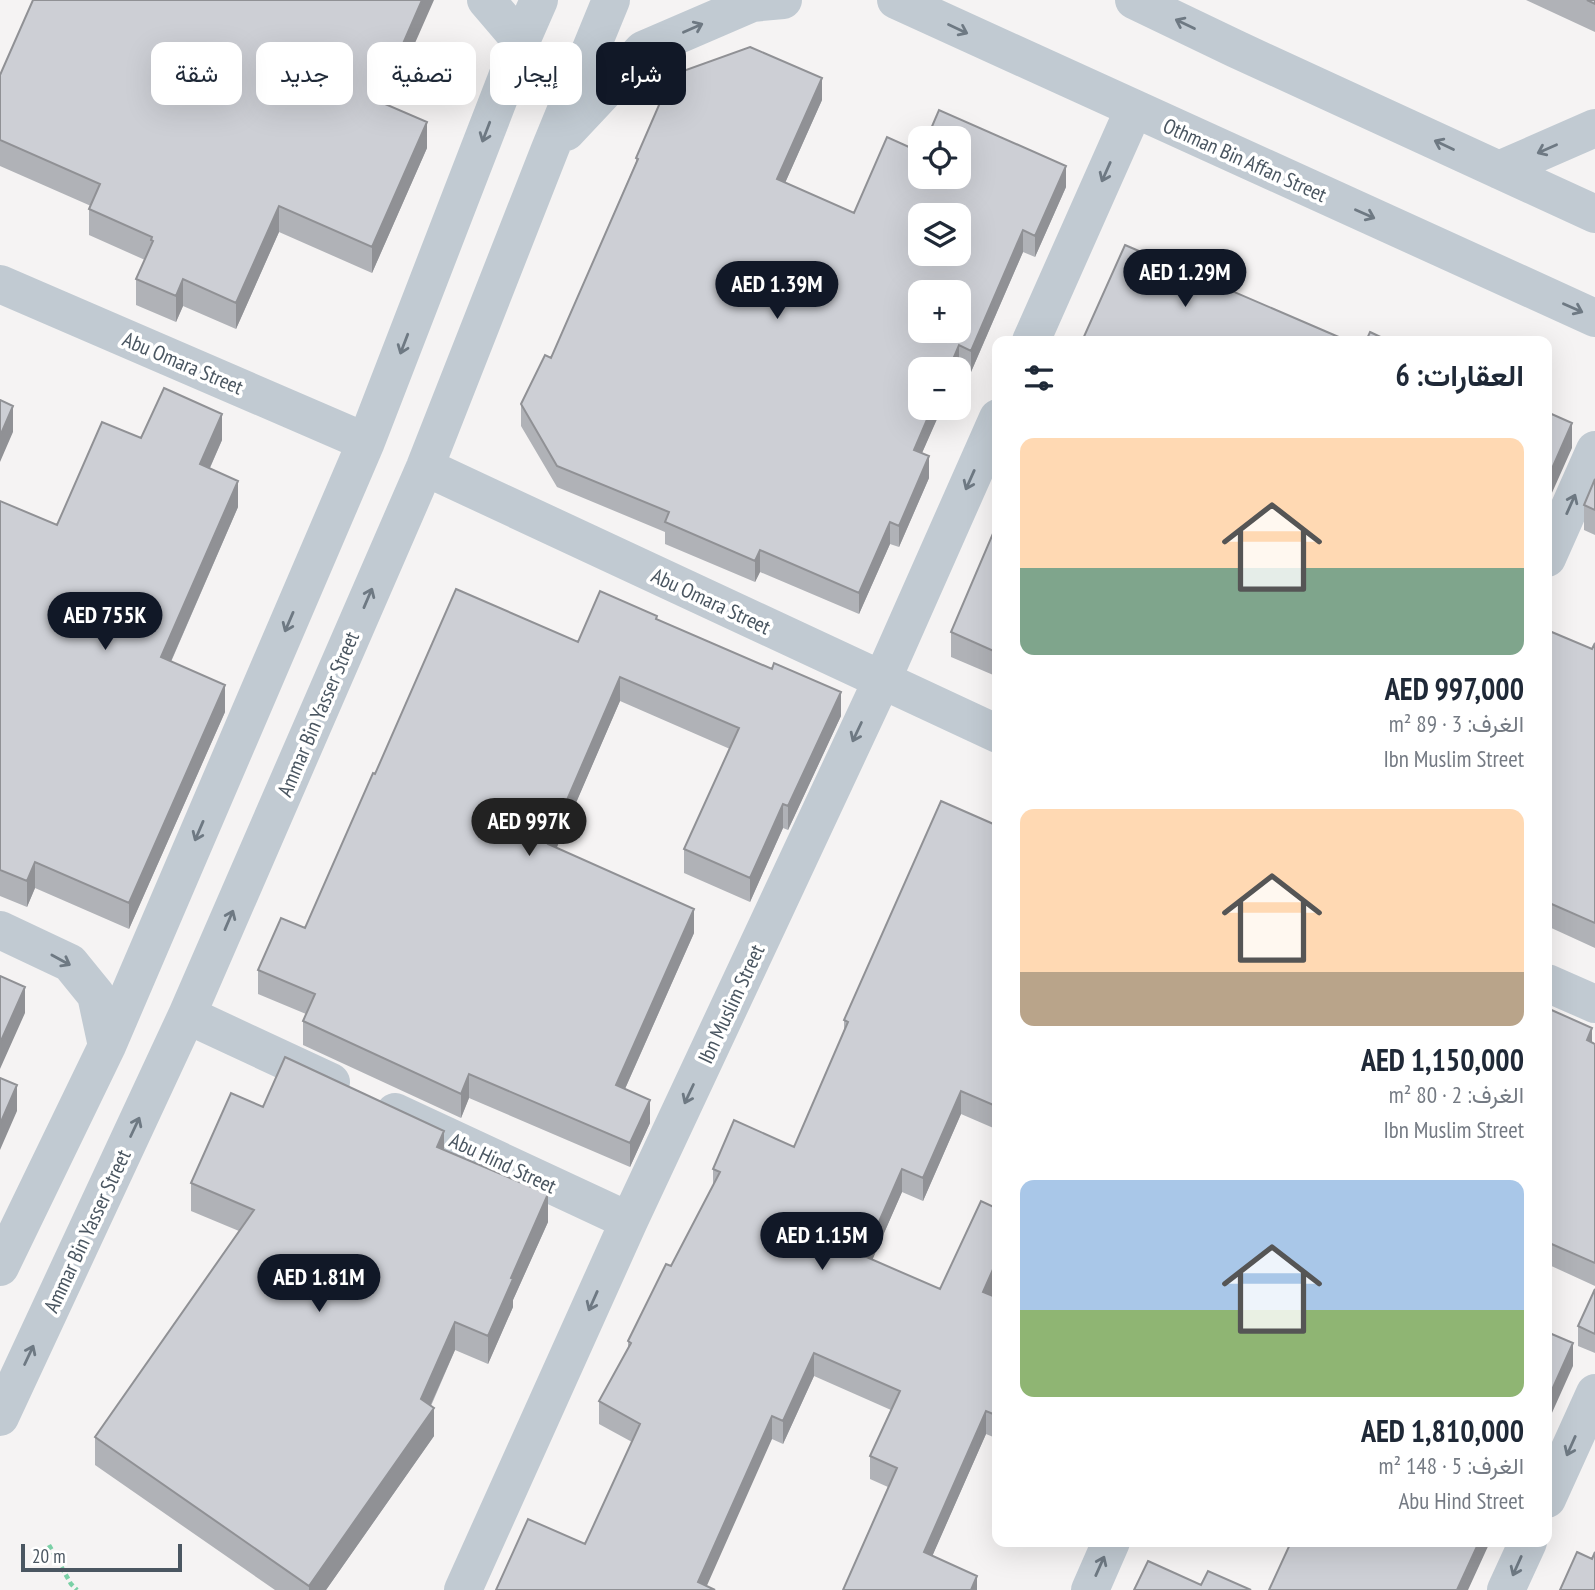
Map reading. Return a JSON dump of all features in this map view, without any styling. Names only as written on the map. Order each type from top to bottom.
[{"type":"street","points":[[486,0],[521,41]]},
{"type":"street","points":[[0,1267],[107,1046],[366,442],[539,0]]},
{"type":"street","name":"Ammar Bin Yasser Street","points":[[0,1417],[187,1015],[425,467],[611,0]]},
{"type":"street","points":[[550,149],[643,50],[752,2],[783,0]]},
{"type":"street","name":"Othman Bin Affan Street","points":[[896,0],[1595,318]]},
{"type":"street","points":[[1134,0],[1595,214]]},
{"type":"street","points":[[1033,336],[1133,109]]},
{"type":"street","points":[[1499,170],[1595,128]]},
{"type":"street","name":"Abu Omara Street","points":[[0,284],[366,442]]},
{"type":"street","name":"Ibn Muslim Street","points":[[463,1590],[629,1221],[881,680],[992,431]]},
{"type":"street","points":[[1552,547],[1595,450]]},
{"type":"street","name":"Abu Omara Street","points":[[425,467],[992,731]]},
{"type":"street","points":[[0,930],[70,963],[96,995],[107,1046]]},
{"type":"street","points":[[1552,985],[1595,1004]]},
{"type":"street","name":"Abu Hind Street","points":[[187,1015],[629,1221]]},
{"type":"street","points":[[1552,1488],[1595,1393]]},
{"type":"street","points":[[1090,1590],[1109,1547]]},
{"type":"street","points":[[1506,1590],[1526,1547]]},
{"type":"path","points":[[49,1545],[77,1590]]},
{"type":"building","points":[[33,0],[422,0],[404,42],[367,42],[367,105],[387,105],[427,122],[372,247],[279,206],[236,303],[183,279],[176,296],[136,279],[153,241],[152,237],[89,209],[100,184],[0,140],[0,75]]},
{"type":"building","points":[[750,47],[822,78],[777,179],[854,213],[887,137],[908,147],[908,189],[971,189],[971,126],[932,126],[939,110],[1066,166],[1035,236],[1023,230],[971,351],[959,345],[954,357],[908,357],[908,420],[927,420],[914,450],[929,456],[899,526],[890,522],[859,593],[760,550],[755,561],[665,522],[669,512],[557,466],[521,404],[545,355],[551,358],[638,159],[636,158],[659,105],[686,105],[686,70]]},
{"type":"building","points":[[1125,245],[1336,336],[1084,336]]},
{"type":"building","points":[[164,388],[222,414],[200,464],[238,481],[161,657],[225,685],[129,903],[35,862],[27,881],[0,870],[0,501],[57,525],[102,422],[141,438]]},
{"type":"building","points":[[0,400],[13,406],[0,436]]},
{"type":"building","points":[[1552,414],[1572,423],[1552,469]]},
{"type":"building","points":[[1595,479],[1595,510],[1584,505]]},
{"type":"building","points":[[992,536],[992,650],[951,632]]},
{"type":"building","points":[[456,589],[578,642],[600,591],[657,616],[656,619],[772,669],[774,663],[841,692],[788,806],[783,804],[750,878],[684,849],[739,728],[620,677],[548,844],[694,909],[616,1085],[650,1100],[630,1143],[469,1074],[461,1094],[303,1021],[315,994],[258,970],[281,918],[305,928]]},
{"type":"building","points":[[1552,632],[1592,649],[1595,643],[1595,923],[1552,904]]},
{"type":"building","points":[[941,801],[992,823],[992,1104],[961,1091],[923,1178],[902,1169],[864,1256],[940,1289],[981,1201],[992,1206],[992,1272],[983,1292],[992,1296],[992,1414],[986,1411],[924,1552],[977,1576],[971,1590],[843,1590],[897,1468],[870,1456],[900,1391],[814,1353],[783,1421],[772,1416],[698,1582],[715,1590],[496,1590],[528,1519],[585,1544],[640,1424],[599,1401],[631,1343],[628,1341],[666,1264],[671,1266],[720,1172],[713,1169],[734,1120],[794,1147],[848,1022],[844,1020]]},
{"type":"building","points":[[0,976],[25,987],[0,1043]]},
{"type":"building","points":[[1552,1010],[1592,1028],[1587,1040],[1595,1044],[1595,1263],[1552,1244]]},
{"type":"building","points":[[285,1057],[444,1131],[437,1147],[548,1194],[488,1336],[455,1322],[421,1399],[434,1408],[309,1586],[95,1437],[254,1210],[191,1183],[231,1093],[263,1107]]},
{"type":"building","points":[[0,1078],[17,1085],[0,1124]]},
{"type":"building","points":[[1595,1289],[1595,1334],[1578,1326]]},
{"type":"building","points":[[1552,1334],[1573,1343],[1552,1390]]},
{"type":"building","points":[[1289,1547],[1477,1547],[1457,1590],[1269,1590]]},
{"type":"building","points":[[1577,1552],[1592,1559],[1595,1552],[1595,1590],[1560,1590]]},
{"type":"building","points":[[1148,1561],[1201,1585],[1208,1571],[1251,1590],[1134,1590]]}]
